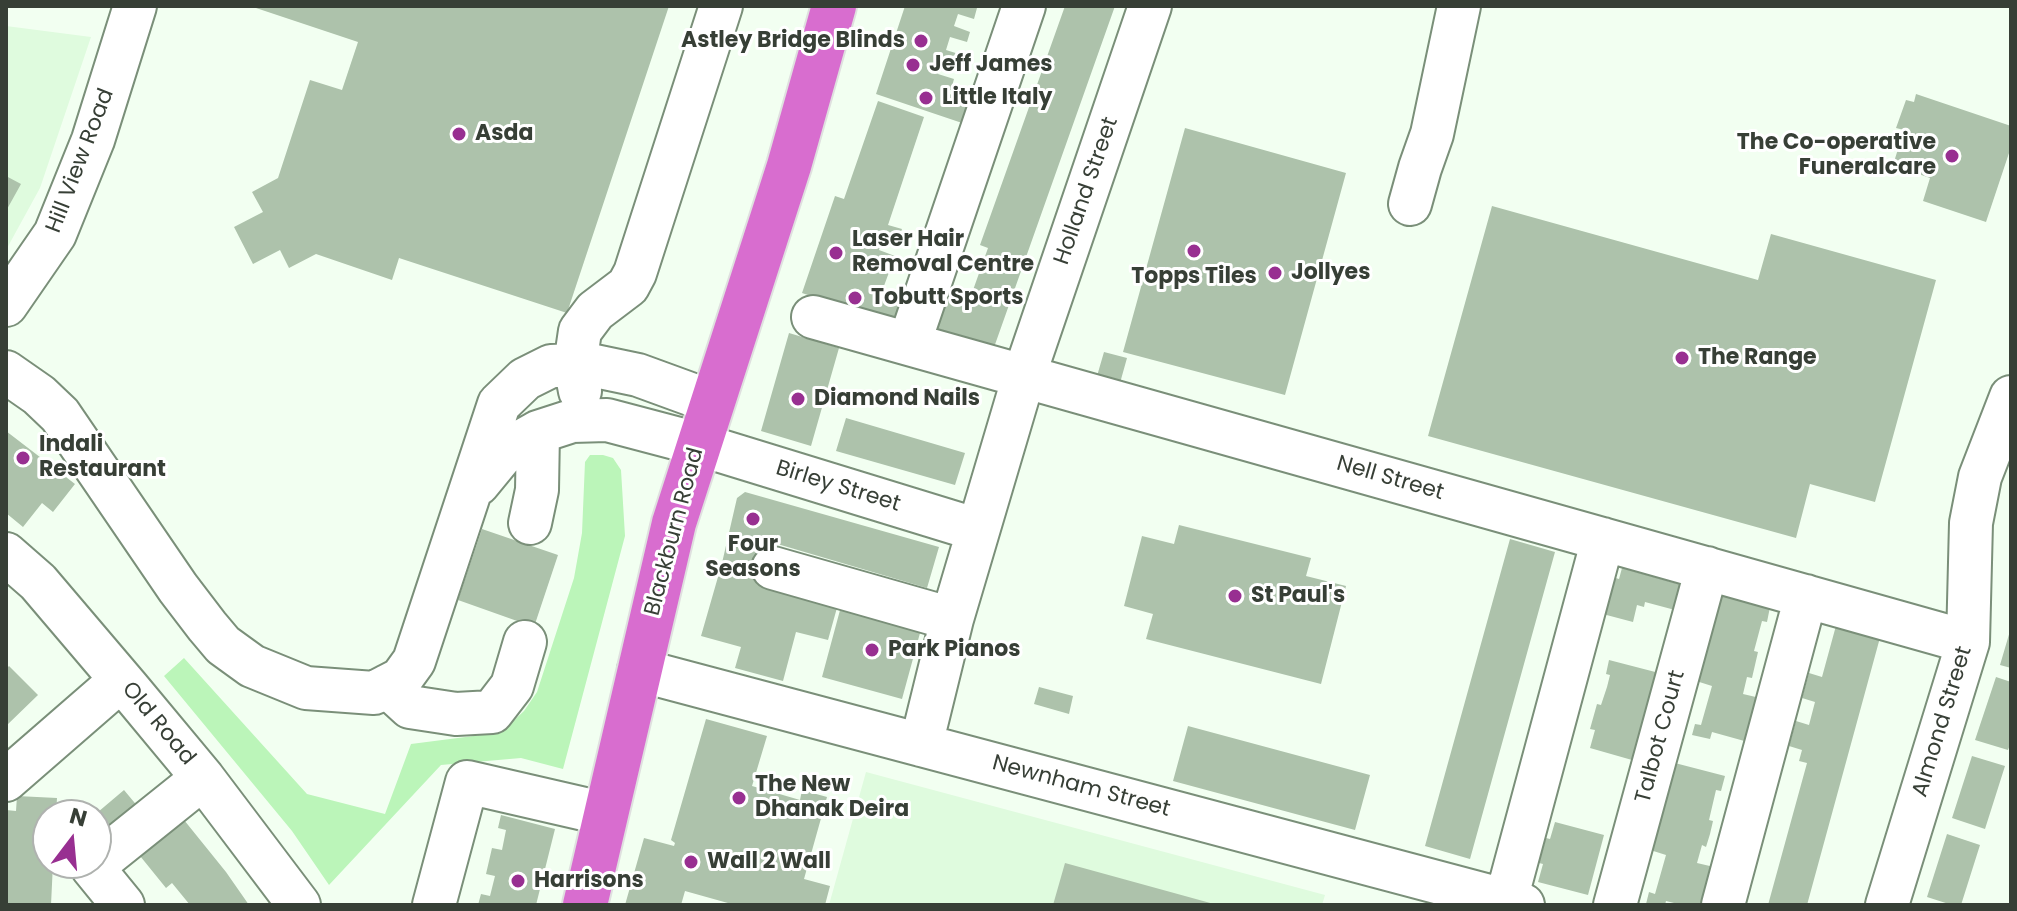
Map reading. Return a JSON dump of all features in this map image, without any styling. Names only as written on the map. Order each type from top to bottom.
[{"type":"highway","name":"Blackburn Road","points":[[585,905],[674,523],[789,166],[834,6]]},
{"type":"highway","name":"Blackburn Road","points":[[789,166],[858,6]]},
{"type":"street","name":"Hill View Road","points":[[6,305],[55,234],[93,140],[135,6]]},
{"type":"street","points":[[596,420],[579,388],[575,365],[580,331],[595,311],[628,286],[635,273],[721,6]]},
{"type":"street","points":[[909,344],[1024,6]]},
{"type":"street","name":"Holland Street","points":[[921,745],[952,619],[1024,376],[1150,6]]},
{"type":"street","points":[[1410,204],[1432,134],[1459,6]]},
{"type":"street","name":"Nell Street","points":[[813,317],[1968,642]]},
{"type":"street","points":[[6,372],[39,395],[60,415],[178,588],[223,645],[252,666],[306,688],[374,693],[401,679],[414,661],[499,404],[525,379],[551,366],[595,366],[638,375],[712,402]]},
{"type":"street","name":"Almond Street","points":[[1887,905],[1968,642],[1971,523],[1980,477],[2011,397]]},
{"type":"street","name":"Birley Street","points":[[467,497],[506,450],[538,432],[572,421],[607,420],[698,444],[978,530]]},
{"type":"street","points":[[530,523],[537,490],[538,432]]},
{"type":"street","points":[[1514,903],[1603,539]]},
{"type":"street","name":"Old Road","points":[[6,554],[38,582],[203,778],[299,905]]},
{"type":"street","points":[[773,568],[952,619]]},
{"type":"street","name":"Talbot Court","points":[[1615,905],[1707,568]]},
{"type":"street","points":[[1723,905],[1806,596]]},
{"type":"street","points":[[387,686],[410,707],[456,714],[492,712],[512,686],[525,642]]},
{"type":"street","name":"Newnham Street","points":[[639,670],[1514,903]]},
{"type":"street","points":[[6,780],[121,680]]},
{"type":"street","points":[[123,905],[92,867],[203,778]]},
{"type":"street","points":[[434,905],[467,782],[606,814]]},
{"type":"shaded area","points":[[6,26],[91,37],[40,188],[6,250]]},
{"type":"shaded area","points":[[866,772],[1325,895],[1322,905],[829,905]]},
{"type":"green space","points":[[590,455],[613,458],[621,470],[625,536],[563,769],[521,758],[441,765],[329,885],[292,831],[164,676],[184,658],[307,794],[385,814],[411,744],[489,734],[509,725],[537,692],[574,578],[582,533],[585,462]]},
{"type":"building","name":"Asda","points":[[250,6],[669,6],[567,313],[399,258],[392,280],[316,254],[289,268],[280,250],[253,264],[234,227],[263,212],[252,192],[278,178],[310,80],[342,90],[358,42]]},
{"type":"building","points":[[905,6],[977,8],[974,19],[958,14],[954,26],[970,32],[967,42],[950,37],[946,50],[962,55],[959,66],[942,61],[938,74],[954,79],[951,90],[947,89],[946,93],[975,102],[968,125],[876,94]]},
{"type":"building","points":[[1065,6],[1115,6],[992,353],[927,329],[938,297],[967,307],[988,248],[980,245]]},
{"type":"building","name":"The Co-operative Funeralcare","points":[[1916,94],[2011,126],[2011,147],[1986,222],[1923,201],[1930,178],[1893,165],[1904,130],[1896,128],[1906,100],[1914,102]]},
{"type":"building","points":[[878,101],[924,117],[888,225],[902,229],[896,245],[882,240],[879,250],[895,256],[881,294],[905,302],[898,325],[802,293],[835,196],[844,199]]},
{"type":"building","points":[[1185,128],[1346,173],[1285,395],[1123,352]]},
{"type":"building","points":[[6,176],[21,184],[6,211]]},
{"type":"building","name":"The Range","points":[[1492,206],[1758,280],[1771,234],[1936,280],[1875,502],[1810,484],[1796,538],[1428,436]]},
{"type":"building","points":[[789,333],[839,348],[811,446],[761,431]]},
{"type":"building","points":[[1104,352],[1127,358],[1120,383],[1097,376]]},
{"type":"building","points":[[846,418],[965,453],[955,485],[836,451]]},
{"type":"building","name":"Indali Restaurant","points":[[6,431],[75,484],[53,512],[42,503],[23,527],[6,513]]},
{"type":"building","points":[[745,492],[939,547],[927,588],[757,538],[754,547],[766,550],[840,597],[828,640],[796,632],[783,681],[735,668],[741,647],[701,636],[737,498]]},
{"type":"building","name":"St Paul's","points":[[1179,525],[1311,558],[1306,576],[1346,586],[1321,684],[1146,639],[1153,614],[1124,606],[1142,536],[1174,544]]},
{"type":"building","points":[[482,529],[558,555],[534,627],[458,600]]},
{"type":"building","points":[[1510,539],[1555,552],[1470,859],[1425,846]]},
{"type":"building","points":[[1622,568],[1682,585],[1675,610],[1645,602],[1644,607],[1637,605],[1633,622],[1599,613],[1609,576],[1619,579]]},
{"type":"building","points":[[1717,593],[1770,607],[1767,622],[1762,621],[1754,651],[1758,652],[1752,678],[1747,677],[1743,694],[1760,698],[1748,742],[1712,732],[1710,739],[1692,735],[1695,724],[1701,725],[1712,686],[1693,680]]},
{"type":"building","name":"Park Pianos","points":[[843,599],[923,622],[902,699],[822,677]]},
{"type":"building","points":[[1837,622],[1881,634],[1807,905],[1768,905],[1807,763],[1799,761],[1802,750],[1789,746],[1796,721],[1809,725],[1815,702],[1802,698],[1809,673],[1822,677]]},
{"type":"building","points":[[2011,631],[2011,668],[2000,665]]},
{"type":"building","points":[[1609,660],[1663,674],[1639,762],[1590,748],[1595,730],[1590,729],[1610,675],[1606,674]]},
{"type":"building","points":[[9,666],[38,695],[6,726],[6,669]]},
{"type":"building","points":[[1996,677],[2011,682],[2011,742],[2008,750],[1975,740]]},
{"type":"building","points":[[1039,687],[1073,696],[1069,714],[1034,704]]},
{"type":"building","name":"The New Dhanak Deira","points":[[706,719],[767,736],[752,786],[800,800],[802,790],[827,797],[804,879],[830,886],[825,905],[735,905],[685,891],[681,905],[625,905],[644,838],[674,846],[671,840]]},
{"type":"building","points":[[1188,726],[1370,775],[1355,830],[1173,781]]},
{"type":"building","points":[[1972,756],[2005,766],[1985,829],[1952,818]]},
{"type":"building","points":[[1671,762],[1725,776],[1721,791],[1716,790],[1709,820],[1713,821],[1710,834],[1706,847],[1702,845],[1697,863],[1714,867],[1704,905],[1666,901],[1665,905],[1646,904],[1649,892],[1655,894],[1666,855],[1647,849]]},
{"type":"building","points":[[124,790],[139,808],[114,830],[112,828],[112,800]]},
{"type":"building","points":[[17,796],[57,798],[32,799],[32,879],[52,879],[51,905],[6,905],[6,810],[16,811]]},
{"type":"building","points":[[180,815],[249,905],[190,905],[172,883],[166,888],[136,851]]},
{"type":"building","points":[[501,815],[555,829],[536,905],[478,905],[481,894],[490,896],[495,876],[486,874],[492,848],[502,850],[506,830],[498,828]]},
{"type":"building","points":[[1555,822],[1604,835],[1588,895],[1538,882],[1543,864],[1539,863],[1546,838],[1550,839]]},
{"type":"building","points":[[1947,834],[1980,845],[1961,905],[1927,897]]},
{"type":"building","points":[[1065,863],[1214,904],[1214,905],[1053,905]]},
{"type":"place","name":"Astley Bridge Blinds","points":[[921,41]]},
{"type":"place","name":"Jeff James","points":[[913,65]]},
{"type":"place","name":"Little Italy","points":[[926,98]]},
{"type":"place","name":"Asda","points":[[459,134]]},
{"type":"place","name":"The Co-operative Funeralcare","points":[[1952,156]]},
{"type":"place","name":"Topps Tiles","points":[[1194,251]]},
{"type":"place","name":"Laser Hair Removal Centre","points":[[836,253]]},
{"type":"place","name":"Jollyes","points":[[1275,273]]},
{"type":"place","name":"Tobutt Sports","points":[[855,298]]},
{"type":"place","name":"The Range","points":[[1682,358]]},
{"type":"place","name":"Diamond Nails","points":[[798,399]]},
{"type":"place","name":"Indali Restaurant","points":[[23,458]]},
{"type":"place","name":"Four Seasons","points":[[753,519]]},
{"type":"place","name":"St Paul's","points":[[1235,596]]},
{"type":"place","name":"Park Pianos","points":[[872,650]]},
{"type":"place","name":"The New Dhanak Deira","points":[[739,798]]},
{"type":"place","name":"Wall 2 Wall","points":[[691,862]]},
{"type":"place","name":"Harrisons","points":[[518,881]]}]
